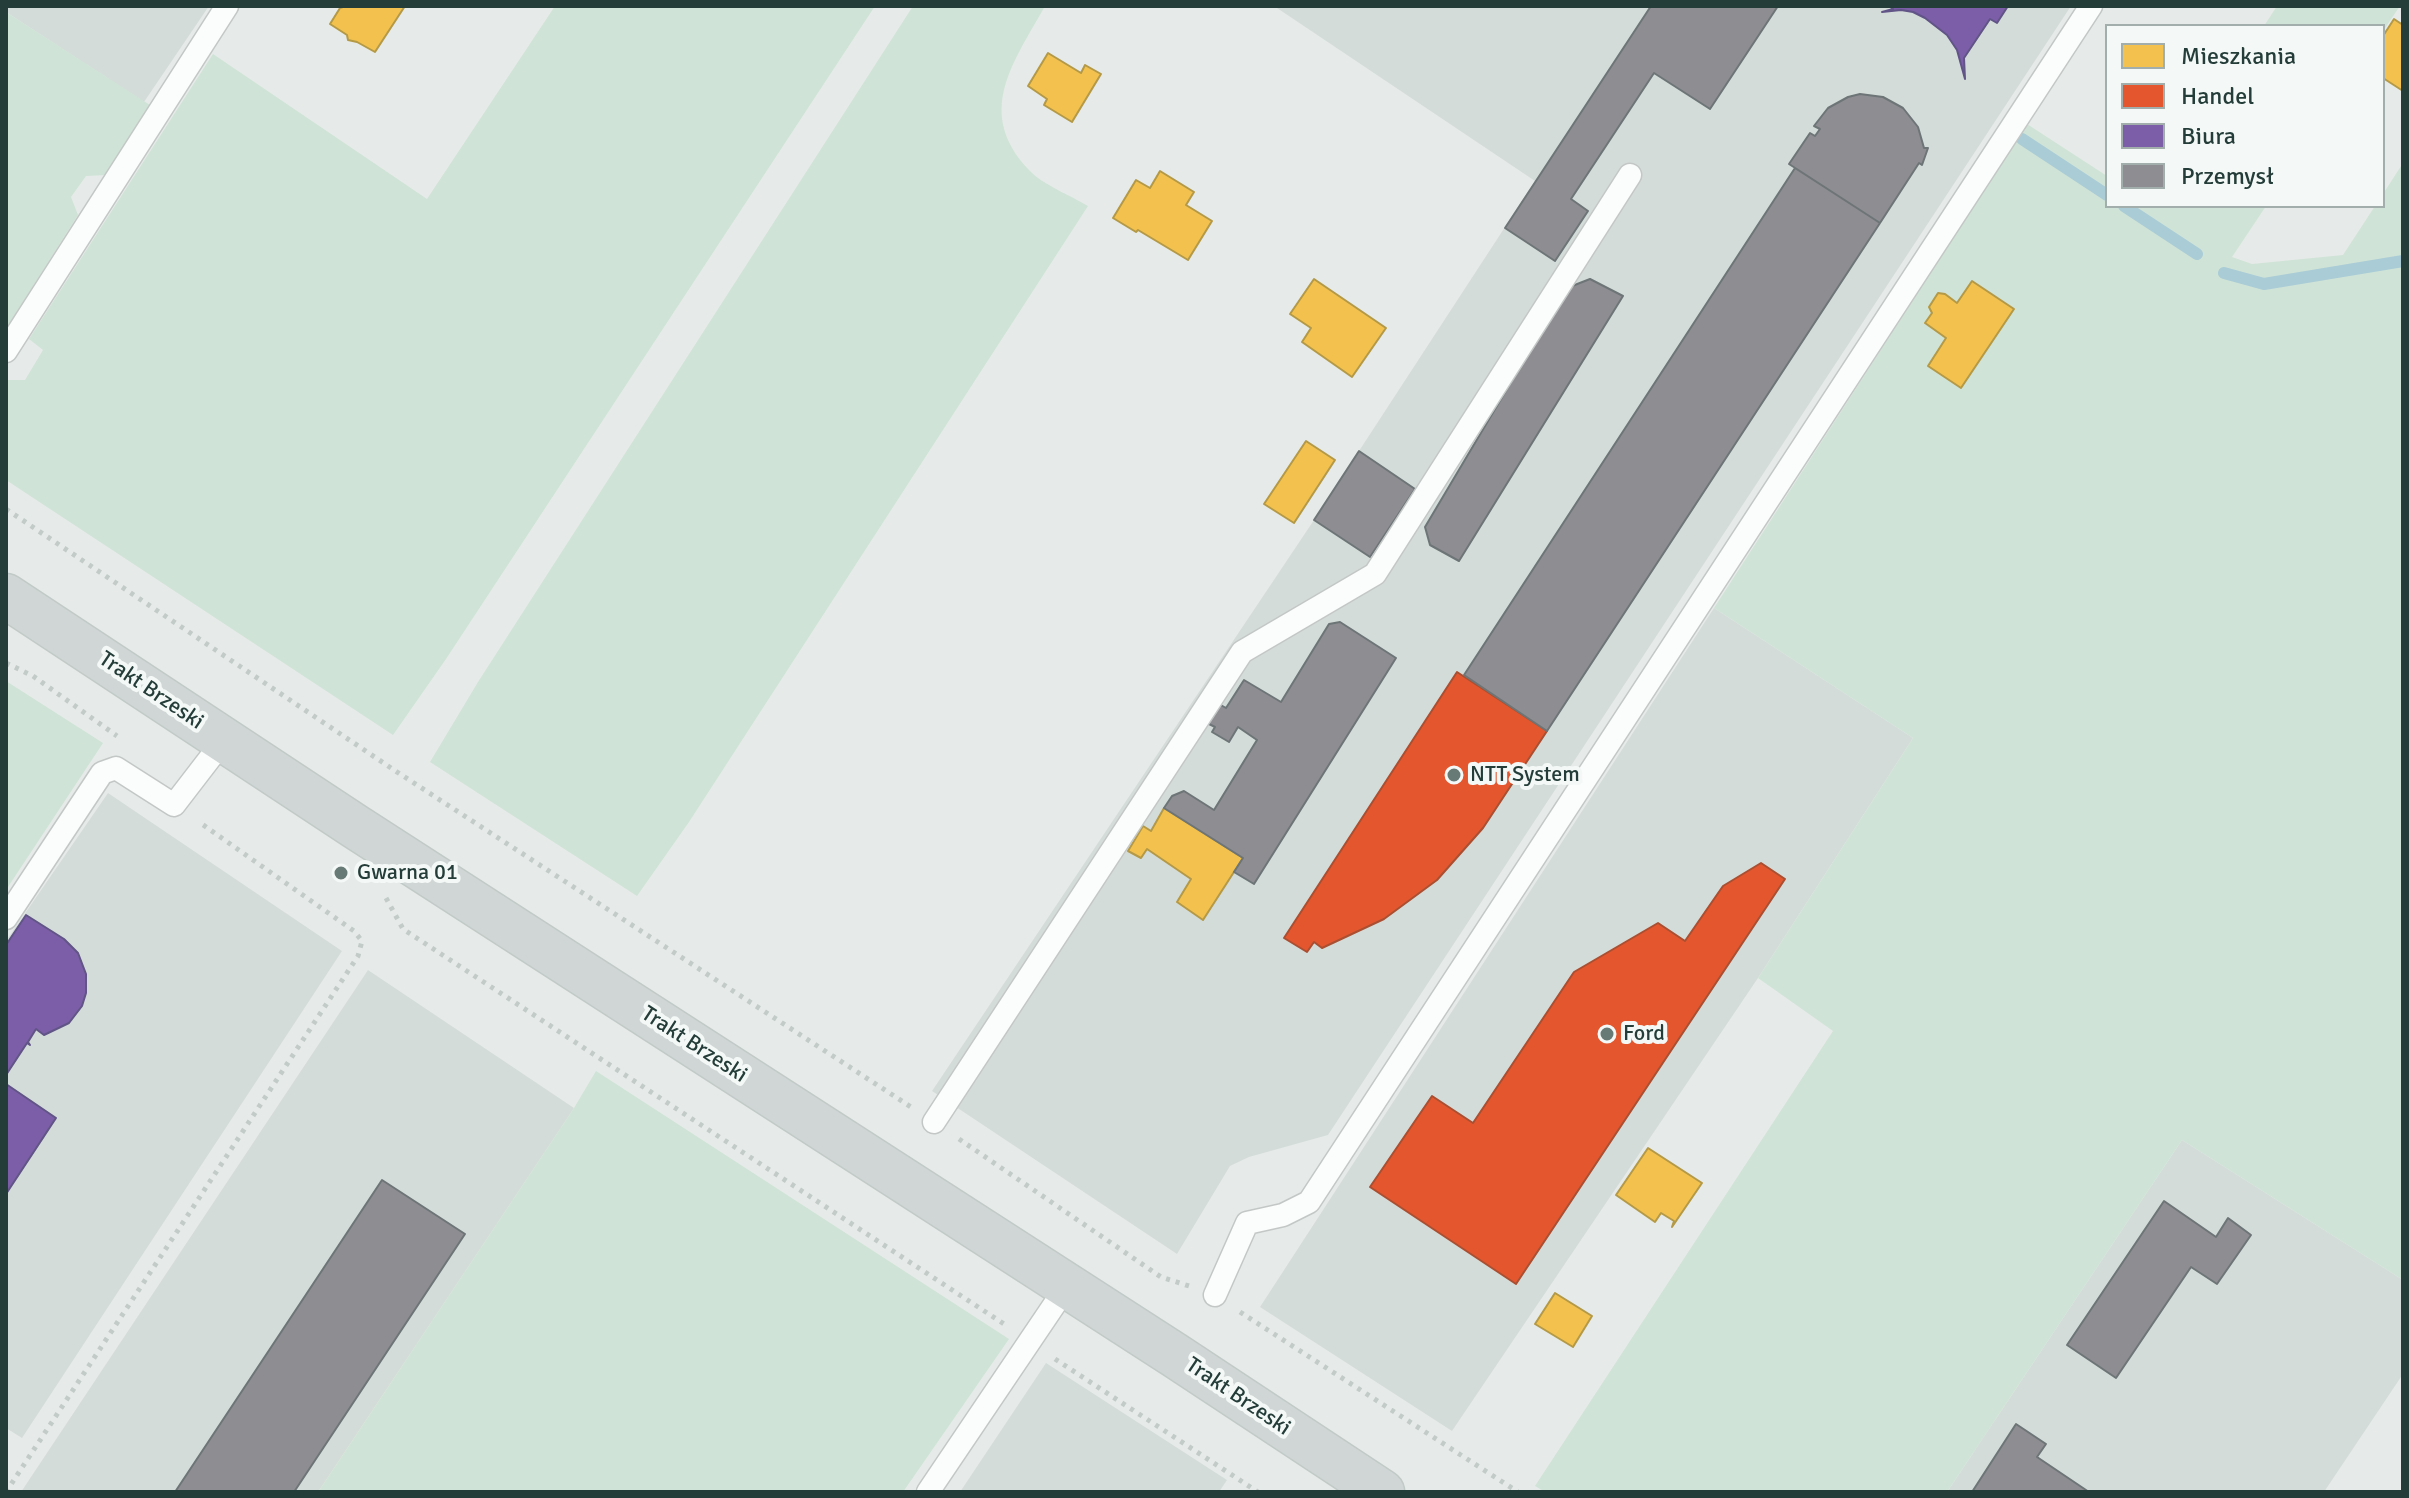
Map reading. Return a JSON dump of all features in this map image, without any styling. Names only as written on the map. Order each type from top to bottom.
[{"type":"main road","name":"Trakt Brzeski","points":[[6,596],[1382,1492]]},
{"type":"lane","points":[[6,351],[227,6]]},
{"type":"lane","points":[[1215,1295],[1247,1223],[1283,1215],[1309,1202],[2091,6]]},
{"type":"lane","points":[[934,1122],[1242,652],[1375,574],[1630,175]]},
{"type":"lane","points":[[6,918],[102,773],[116,768],[174,805],[224,740]]},
{"type":"lane","points":[[928,1492],[1067,1286]]},
{"type":"path","points":[[6,509],[394,770],[934,1122],[1161,1277],[1215,1295],[1518,1492]]},
{"type":"path","points":[[6,663],[33,676],[123,741]]},
{"type":"path","points":[[6,1492],[358,956],[362,941],[354,931],[174,805]]},
{"type":"path","points":[[383,893],[403,929],[1258,1492]]},
{"type":"shaded area","points":[[6,6],[209,6],[144,102],[6,12]]},
{"type":"shaded area","points":[[1274,6],[2071,6],[1328,1135],[1249,1157],[1230,1166],[1177,1254],[932,1091],[1314,520],[1535,181]]},
{"type":"shaded area","points":[[1714,608],[1913,738],[1758,978],[1452,1431],[1260,1307]]},
{"type":"shaded area","points":[[108,793],[342,951],[22,1438],[6,1428],[6,941]]},
{"type":"shaded area","points":[[368,970],[574,1108],[318,1492],[21,1492]]},
{"type":"shaded area","points":[[2182,1140],[2403,1280],[2403,1374],[2324,1492],[1947,1492]]},
{"type":"shaded area","points":[[1046,1363],[1227,1480],[1219,1492],[960,1492]]},
{"type":"green space","points":[[555,6],[875,6],[393,735],[6,480],[6,380],[25,380],[43,350],[29,339],[213,54],[427,199]]},
{"type":"green space","points":[[913,6],[1045,6],[1012,67],[1005,87],[1002,107],[1004,128],[1013,149],[1029,170],[1088,206],[689,822],[637,896],[430,762],[478,682]]},
{"type":"green space","points":[[2277,6],[2400,6],[2385,28],[2385,24],[2265,24]]},
{"type":"green space","points":[[6,12],[150,105],[106,175],[86,176],[71,197],[78,215],[6,329]]},
{"type":"green space","points":[[2027,124],[2105,175],[2105,208],[2265,208],[2232,257],[2252,264],[2343,255],[2374,208],[2385,208],[2385,191],[2403,163],[2403,1280],[2182,1140],[1947,1492],[1545,1492],[1535,1486],[1833,1031],[1758,978],[1913,738],[1714,608]]},
{"type":"green space","points":[[6,681],[103,743],[6,890]]},
{"type":"green space","points":[[596,1071],[1009,1339],[903,1492],[318,1492]]},
{"type":"building: Mieszkania","points":[[405,6],[375,52],[348,40],[347,35],[330,24],[340,8]]},
{"type":"building: Mieszkania","points":[[2394,19],[2403,25],[2403,91],[2385,79],[2385,33]]},
{"type":"building: Mieszkania","points":[[1048,53],[1081,73],[1085,65],[1101,74],[1072,122],[1044,105],[1047,99],[1028,86]]},
{"type":"building: Mieszkania","points":[[1160,171],[1194,192],[1186,205],[1212,221],[1188,260],[1113,218],[1136,180],[1150,188]]},
{"type":"building: Mieszkania","points":[[1314,279],[1386,328],[1352,377],[1302,342],[1311,328],[1290,314]]},
{"type":"building: Mieszkania","points":[[1972,281],[2014,309],[1961,388],[1928,366],[1946,338],[1925,323],[1932,313],[1929,307],[1938,293],[1957,303]]},
{"type":"building: Mieszkania","points":[[1306,441],[1335,460],[1294,523],[1264,504]]},
{"type":"building: Mieszkania","points":[[1164,808],[1243,858],[1203,920],[1177,902],[1191,879],[1147,849],[1141,858],[1128,851],[1143,826],[1151,831]]},
{"type":"building: Mieszkania","points":[[1648,1148],[1702,1183],[1672,1227],[1674,1221],[1661,1213],[1655,1222],[1616,1195]]},
{"type":"building: Mieszkania","points":[[1555,1293],[1592,1316],[1573,1347],[1535,1324]]},
{"type":"building: Handel","name":"NTT System","points":[[1457,672],[1547,731],[1483,828],[1437,880],[1384,919],[1322,948],[1314,942],[1307,952],[1284,938]]},
{"type":"building: Handel","name":"Ford","points":[[1761,863],[1785,879],[1516,1284],[1370,1187],[1432,1096],[1473,1123],[1574,972],[1658,923],[1685,941],[1723,886]]},
{"type":"building: Biura","points":[[1889,6],[2008,6],[1997,23],[1990,19],[1964,58],[1965,79],[1957,50],[1947,35],[1913,12],[1882,12],[1893,9]]},
{"type":"building: Biura","points":[[26,915],[64,939],[78,953],[86,974],[86,993],[82,1006],[69,1023],[44,1035],[36,1029],[28,1042],[30,1045],[27,1043],[6,1075],[6,945]]},
{"type":"building: Biura","points":[[6,1084],[56,1118],[6,1194]]},
{"type":"building: Przemysł","points":[[1651,6],[1778,6],[1710,109],[1654,73],[1571,199],[1588,211],[1555,261],[1505,228]]},
{"type":"building: Przemysł","points":[[1860,94],[1883,97],[1903,108],[1918,127],[1924,148],[1928,148],[1922,165],[1919,163],[1880,223],[1789,164],[1810,133],[1815,136],[1820,129],[1814,126],[1828,108]]},
{"type":"building: Przemysł","points":[[1795,168],[1880,223],[1547,731],[1464,675]]},
{"type":"building: Przemysł","points":[[1590,279],[1623,296],[1459,561],[1430,545],[1425,527],[1567,288]]},
{"type":"building: Przemysł","points":[[1359,451],[1415,489],[1370,557],[1314,520]]},
{"type":"building: Przemysł","points":[[1340,622],[1396,658],[1254,884],[1234,872],[1243,858],[1164,808],[1172,796],[1184,791],[1214,810],[1257,740],[1238,727],[1229,742],[1212,732],[1215,727],[1207,723],[1219,704],[1226,708],[1244,680],[1281,702],[1329,624]]},
{"type":"building: Przemysł","points":[[382,1180],[465,1234],[294,1492],[175,1492]]},
{"type":"building: Przemysł","points":[[2164,1201],[2216,1237],[2228,1218],[2251,1235],[2217,1284],[2191,1267],[2116,1378],[2067,1345]]},
{"type":"building: Przemysł","points":[[2016,1424],[2046,1444],[2037,1457],[2089,1492],[1972,1492]]},
{"type":"waterway","points":[[2022,139],[2105,194]]},
{"type":"waterway","points":[[2127,208],[2197,254]]},
{"type":"waterway","points":[[2224,273],[2264,284],[2403,261]]},
{"type":"place","name":"NTT System","points":[[1454,775]]},
{"type":"place","name":"Gwarna 01","points":[[341,873]]},
{"type":"place","name":"Ford","points":[[1607,1034]]}]
